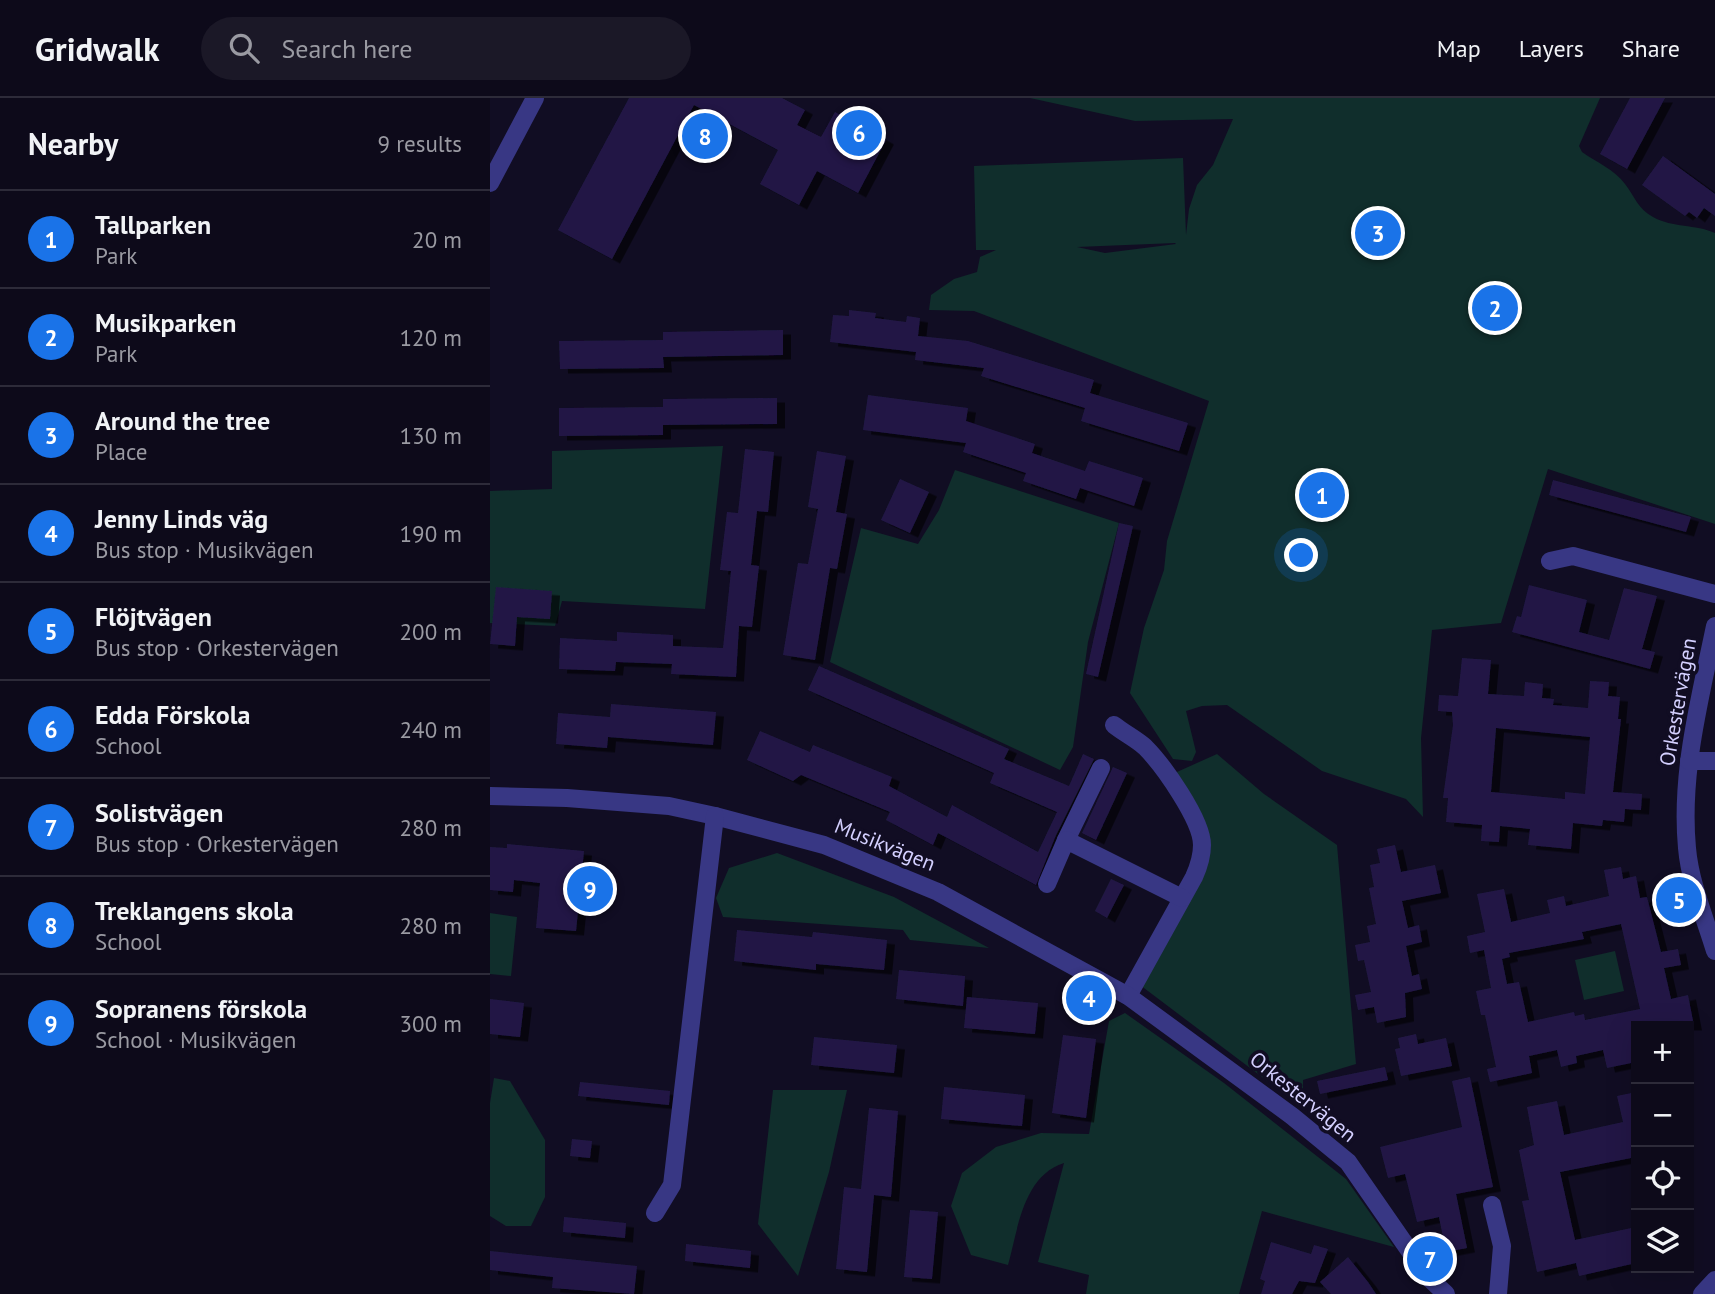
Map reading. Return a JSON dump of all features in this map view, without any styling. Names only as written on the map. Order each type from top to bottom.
[{"type":"street","points":[[490,183],[535,98]]},
{"type":"street","points":[[1550,561],[1573,556],[1715,594]]},
{"type":"street","name":"Orkestervägen","points":[[1715,626],[1689,761],[1687,849],[1715,951]]},
{"type":"street","points":[[1114,724],[1144,746],[1168,776],[1200,834],[1201,861],[1128,996]]},
{"type":"street","points":[[1689,761],[1715,761]]},
{"type":"street","points":[[1047,884],[1101,768]]},
{"type":"street","name":"Musikvägen","points":[[490,796],[567,798],[669,806],[824,845],[939,892],[1128,996]]},
{"type":"street","points":[[655,1213],[672,1185],[715,816]]},
{"type":"street","points":[[1066,840],[1182,898]]},
{"type":"street","name":"Orkestervägen","points":[[1128,996],[1227,1066],[1349,1162],[1427,1276],[1446,1294]]},
{"type":"street","points":[[1492,1205],[1502,1246],[1498,1294]]},
{"type":"street","points":[[1702,1294],[1715,1280]]},
{"type":"green space","points":[[1030,98],[1600,98],[1579,146],[1582,152],[1616,174],[1648,214],[1668,223],[1715,233],[1715,524],[1548,469],[1501,623],[1432,630],[1421,738],[1423,817],[1406,799],[1322,771],[1227,705],[1202,706],[1186,711],[1196,752],[1192,761],[1173,759],[1130,693],[1144,628],[1164,570],[1167,541],[1209,401],[974,311],[929,310],[931,295],[954,279],[977,272],[980,257],[996,250],[976,250],[974,166],[1183,158],[1186,235],[1189,209],[1197,185],[1213,165],[1233,119],[1135,121]],"holes":[[[1176,244],[1105,253],[1077,247]]]},
{"type":"green space","points":[[723,446],[705,609],[562,601],[555,626],[490,623],[490,491],[552,489],[552,451]]},
{"type":"green space","points":[[955,470],[1119,523],[1088,642],[1073,747],[1060,770],[830,662],[861,528],[918,544],[939,510]]},
{"type":"green space","points":[[1217,754],[1264,794],[1337,845],[1356,1064],[1303,1080],[1303,1108],[1136,982],[1202,844],[1168,776]]},
{"type":"green space","points":[[777,853],[894,897],[989,948],[910,940],[903,930],[723,917],[716,898],[729,868]]},
{"type":"green space","points":[[490,913],[517,917],[511,976],[490,974]]},
{"type":"green space","points":[[1615,951],[1624,991],[1584,1000],[1575,960]]},
{"type":"green space","points":[[1125,1013],[1224,1083],[1346,1179],[1394,1247],[1262,1211],[1239,1294],[1086,1294],[1089,1275],[1038,1262],[1064,1163],[1039,1179],[1031,1191],[1019,1220],[1008,1265],[971,1255],[951,1206],[962,1173],[996,1147],[1041,1133],[1089,1134],[1109,1021]]},
{"type":"green space","points":[[494,1078],[510,1081],[545,1140],[545,1197],[531,1226],[506,1226],[490,1216],[490,1103]]},
{"type":"green space","points":[[773,1090],[847,1090],[829,1172],[798,1276],[758,1224]]},
{"type":"building","points":[[629,98],[782,98],[805,110],[797,125],[821,137],[835,112],[886,140],[858,193],[817,171],[799,205],[760,184],[778,150],[694,105],[612,259],[558,230]]},
{"type":"building","points":[[1630,98],[1665,98],[1627,169],[1600,154]]},
{"type":"building","points":[[1663,156],[1715,194],[1715,216],[1704,208],[1697,218],[1689,212],[1685,216],[1642,185]]},
{"type":"building","points":[[849,310],[876,313],[875,318],[906,322],[907,316],[920,318],[918,336],[968,341],[1094,380],[1090,393],[1188,423],[1179,451],[1081,421],[1085,408],[981,376],[984,368],[915,360],[916,352],[830,342],[833,315],[849,316]]},
{"type":"building","points":[[783,330],[783,355],[663,357],[664,368],[560,369],[559,341],[663,340],[663,332]]},
{"type":"building","points":[[868,395],[968,408],[966,421],[1035,444],[1032,453],[1085,471],[1089,461],[1143,478],[1134,506],[1080,488],[1076,499],[1023,481],[1026,473],[963,452],[966,443],[863,430]]},
{"type":"building","points":[[777,398],[777,424],[663,425],[663,435],[559,436],[559,408],[663,407],[663,399]]},
{"type":"building","points":[[745,449],[774,452],[768,512],[757,511],[751,565],[759,566],[752,627],[739,626],[736,677],[671,674],[672,664],[616,662],[615,671],[559,669],[560,638],[617,641],[617,632],[673,635],[673,646],[723,648],[731,571],[720,570],[727,512],[738,513]]},
{"type":"building","points":[[817,451],[846,456],[836,512],[847,514],[837,569],[830,568],[815,660],[783,655],[798,563],[808,564],[818,509],[808,507]]},
{"type":"building","points":[[900,479],[929,492],[910,533],[881,520]]},
{"type":"building","points":[[1553,480],[1691,517],[1686,532],[1549,495]]},
{"type":"building","points":[[1119,523],[1133,526],[1098,677],[1086,674]]},
{"type":"building","points":[[1529,585],[1587,600],[1579,632],[1609,640],[1624,588],[1657,596],[1642,649],[1655,652],[1650,669],[1512,632],[1517,616],[1521,617]]},
{"type":"building","points":[[496,587],[552,591],[550,619],[517,617],[515,646],[490,644]]},
{"type":"building","points":[[1462,658],[1491,660],[1488,694],[1524,696],[1525,682],[1543,684],[1542,698],[1554,699],[1553,705],[1588,708],[1590,681],[1609,682],[1608,696],[1620,697],[1618,719],[1621,719],[1613,792],[1642,794],[1641,810],[1625,809],[1624,822],[1603,820],[1602,826],[1573,823],[1571,849],[1528,845],[1530,829],[1500,826],[1499,842],[1481,841],[1482,825],[1446,822],[1448,798],[1443,798],[1453,725],[1452,712],[1438,711],[1439,695],[1458,696]],"holes":[[[1496,728],[1590,737],[1585,794],[1565,792],[1565,799],[1491,792]]]},
{"type":"building","points":[[819,666],[1009,749],[1004,759],[1069,786],[1083,754],[1094,759],[1056,835],[1036,885],[938,833],[933,845],[886,820],[890,812],[801,775],[793,781],[747,760],[760,731],[810,752],[813,745],[892,777],[889,786],[947,817],[952,805],[1038,852],[1057,812],[990,783],[994,773],[808,690]]},
{"type":"building","points":[[611,704],[716,712],[713,745],[608,737],[607,748],[556,744],[558,713],[610,717]]},
{"type":"building","points":[[1113,767],[1127,773],[1096,840],[1082,833]]},
{"type":"building","points":[[507,844],[584,851],[576,931],[536,928],[540,883],[514,880],[513,892],[490,890],[490,847],[507,848]]},
{"type":"building","points":[[1395,845],[1401,872],[1435,865],[1441,893],[1402,901],[1408,928],[1419,925],[1422,942],[1406,946],[1412,976],[1419,974],[1422,989],[1405,993],[1406,1017],[1377,1023],[1374,1007],[1358,1010],[1355,995],[1371,992],[1364,960],[1358,961],[1355,945],[1370,942],[1367,926],[1376,924],[1369,888],[1374,887],[1370,865],[1380,863],[1377,849]]},
{"type":"building","points":[[1621,867],[1623,879],[1636,876],[1640,898],[1647,897],[1661,952],[1678,949],[1681,965],[1664,968],[1671,999],[1688,995],[1693,1021],[1631,1021],[1631,1063],[1607,1068],[1603,1050],[1576,1056],[1577,1063],[1561,1067],[1557,1050],[1529,1056],[1532,1073],[1490,1082],[1487,1069],[1496,1067],[1485,1015],[1481,1015],[1476,991],[1491,988],[1484,950],[1470,953],[1467,936],[1485,932],[1477,894],[1504,889],[1511,922],[1550,913],[1547,900],[1564,896],[1566,906],[1609,896],[1604,870]],"holes":[[[1621,924],[1640,1009],[1585,1020],[1584,1014],[1575,1016],[1574,1012],[1528,1022],[1519,982],[1507,984],[1502,959],[1510,957],[1509,953],[1584,939],[1582,932]]]},
{"type":"building","points":[[1111,879],[1124,885],[1107,918],[1095,911]]},
{"type":"building","points":[[737,930],[812,937],[813,932],[887,940],[884,970],[816,964],[816,970],[734,961]]},
{"type":"building","points":[[899,970],[965,976],[963,1006],[896,999]]},
{"type":"building","points":[[967,997],[1038,1003],[1035,1034],[964,1028]]},
{"type":"building","points":[[490,999],[524,1003],[520,1037],[490,1034]]},
{"type":"building","points":[[1416,1034],[1418,1044],[1446,1038],[1452,1066],[1401,1076],[1395,1049],[1400,1048],[1398,1038]]},
{"type":"building","points":[[1063,1035],[1096,1039],[1086,1118],[1052,1113]]},
{"type":"building","points":[[814,1037],[897,1045],[894,1073],[811,1065]]},
{"type":"building","points":[[1385,1067],[1388,1080],[1320,1094],[1317,1081]]},
{"type":"building","points":[[1470,1077],[1493,1187],[1456,1194],[1467,1248],[1446,1252],[1439,1217],[1417,1222],[1405,1174],[1388,1178],[1380,1147],[1462,1127],[1452,1081]]},
{"type":"building","points":[[580,1082],[670,1091],[669,1105],[578,1096]]},
{"type":"building","points":[[944,1087],[1025,1095],[1022,1126],[941,1119]]},
{"type":"building","points":[[1631,1093],[1631,1158],[1560,1172],[1575,1240],[1631,1228],[1631,1264],[1579,1276],[1576,1263],[1537,1272],[1522,1201],[1529,1200],[1519,1150],[1534,1145],[1527,1107],[1557,1101],[1564,1135],[1623,1122],[1617,1096]]},
{"type":"building","points":[[869,1108],[898,1111],[891,1197],[874,1195],[867,1272],[836,1269],[844,1187],[861,1189]]},
{"type":"building","points":[[572,1139],[592,1141],[590,1158],[570,1156]]},
{"type":"building","points":[[910,1210],[938,1212],[932,1279],[904,1277]]},
{"type":"building","points":[[564,1217],[626,1223],[625,1238],[563,1232]]},
{"type":"building","points":[[1271,1242],[1311,1254],[1314,1245],[1328,1249],[1315,1283],[1299,1281],[1292,1294],[1261,1294],[1265,1281],[1260,1279]]},
{"type":"building","points":[[686,1244],[751,1251],[750,1268],[685,1261]]},
{"type":"building","points":[[490,1251],[637,1266],[634,1294],[552,1288],[553,1277],[490,1270]]},
{"type":"building","points":[[1348,1257],[1376,1294],[1331,1294],[1320,1282]]},
{"type":"place","name":"Edda Förskola","points":[[859,133]]},
{"type":"place","name":"Treklangens skola","points":[[705,136]]},
{"type":"place","name":"Around the tree","points":[[1378,233]]},
{"type":"place","name":"Musikparken","points":[[1495,308]]},
{"type":"place","name":"Tallparken","points":[[1322,495]]},
{"type":"place","name":"Sopranens förskola","points":[[590,889]]},
{"type":"place","name":"Flöjtvägen","points":[[1679,900]]},
{"type":"place","name":"Jenny Linds väg","points":[[1089,998]]},
{"type":"place","name":"Solistvägen","points":[[1430,1259]]}]
